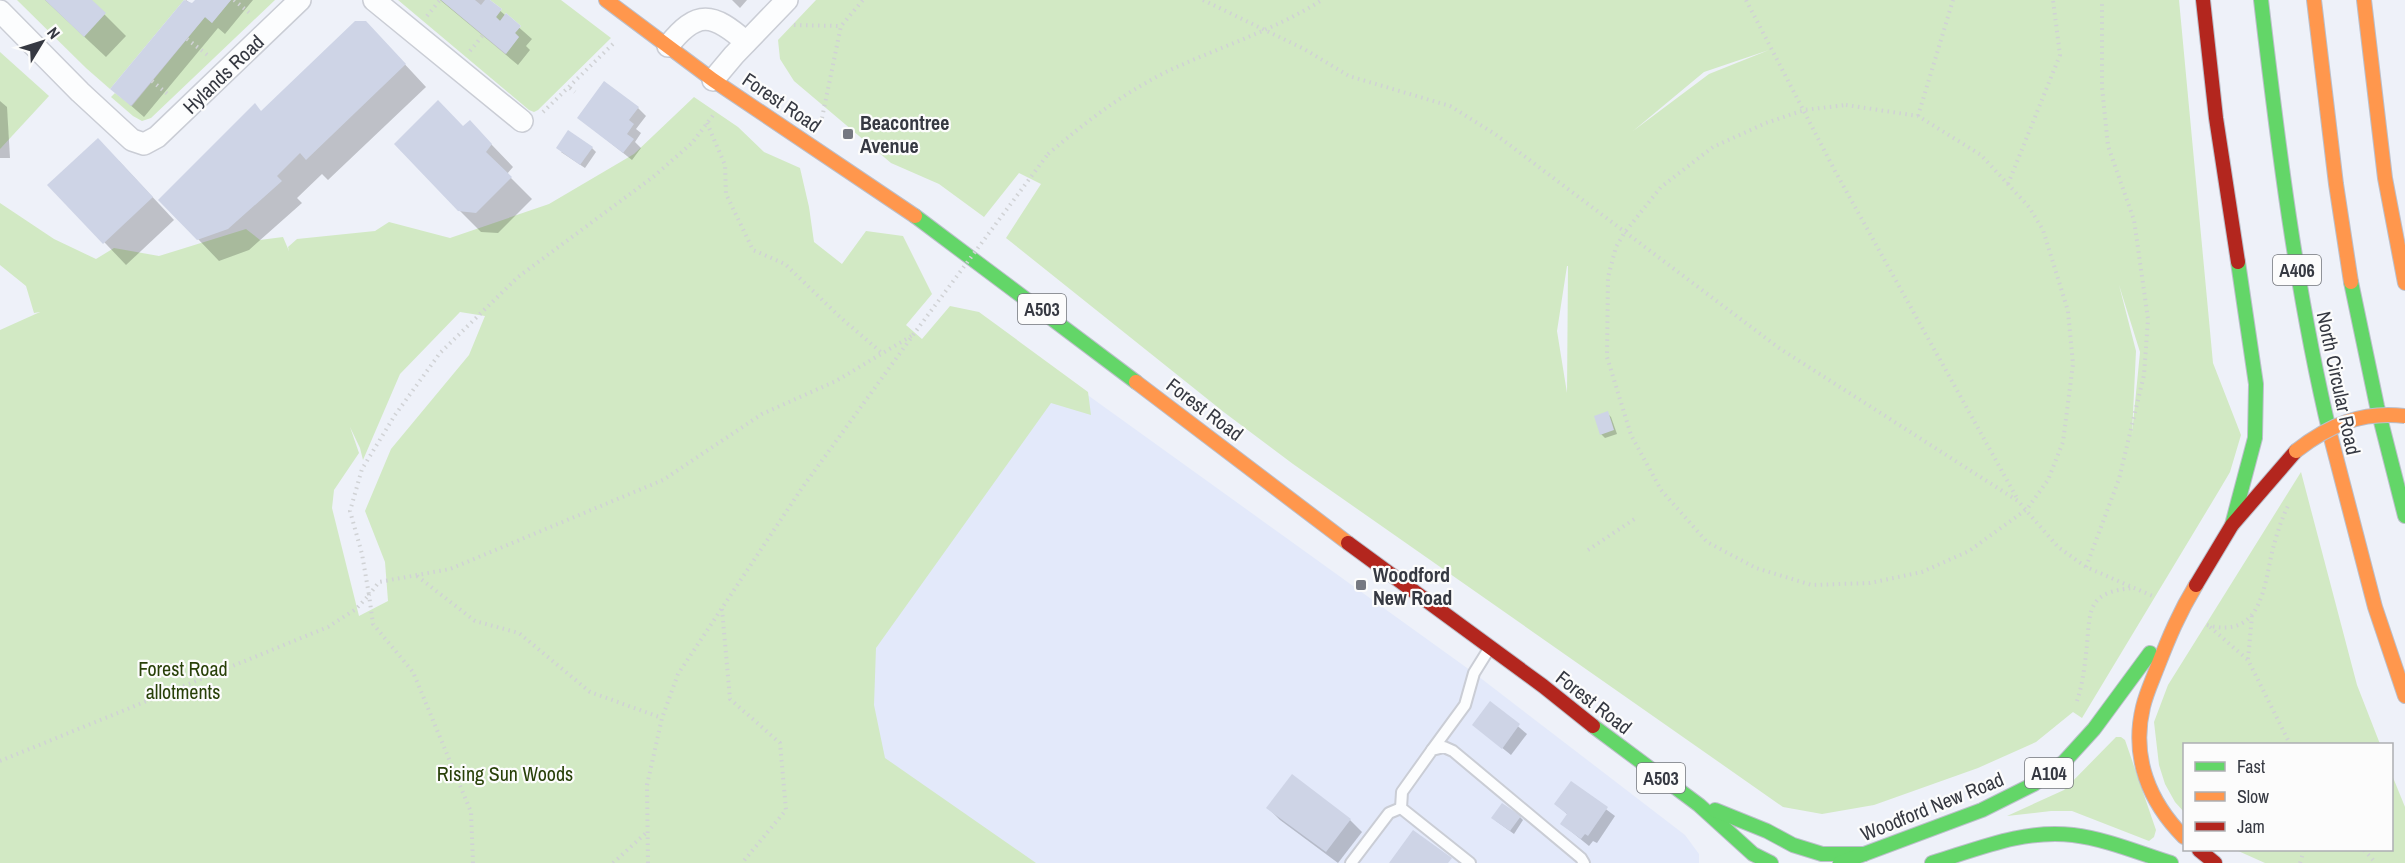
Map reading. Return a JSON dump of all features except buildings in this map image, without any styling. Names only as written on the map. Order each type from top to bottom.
[{"type":"main road","name":"Forest Road","points":[[606,0],[713,80],[935,230],[1699,805],[1753,854],[1771,863]]},
{"type":"main road","points":[[2203,0],[2216,118],[2256,384],[2255,438],[2232,525]]},
{"type":"main road","name":"North Circular Road","points":[[2261,0],[2279,151],[2316,376],[2375,607],[2405,696]]},
{"type":"main road","name":"North Circular Road","points":[[2314,0],[2331,144],[2353,292],[2388,455],[2405,516]]},
{"type":"main road","points":[[2364,0],[2370,70],[2389,199],[2405,283]]},
{"type":"main road","points":[[2183,836],[2154,802],[2143,775],[2138,748],[2139,717],[2142,705],[2176,618],[2232,525],[2296,451],[2322,431],[2352,418],[2384,414],[2405,416]]},
{"type":"main road","name":"Woodford New Road","points":[[1840,863],[1982,810],[2034,784],[2064,762],[2097,726],[2176,618]]},
{"type":"main road","name":"A503","points":[[1699,805],[1734,817],[1793,845],[1822,854],[1866,854]]},
{"type":"main road","points":[[1726,831],[1728,846]]},
{"type":"main road","points":[[1932,863],[2010,840],[2034,835],[2059,834],[2084,838],[2171,863]]},
{"type":"main road","points":[[2201,851],[2215,863]]},
{"type":"street","name":"Hylands Road","points":[[0,11],[80,92],[132,140],[144,144],[157,137],[300,0]]},
{"type":"street","points":[[374,0],[522,121]]},
{"type":"street","points":[[713,80],[787,0]]},
{"type":"street","points":[[668,46],[688,24],[707,20],[720,22],[746,42]]},
{"type":"lane","points":[[1401,808],[1402,792],[1465,705],[1474,673],[1490,648]]},
{"type":"lane","points":[[1432,750],[1444,747],[1453,751],[1581,858],[1584,863]]},
{"type":"lane","points":[[1351,863],[1389,813],[1401,808]]},
{"type":"lane","points":[[1401,808],[1470,863]]},
{"type":"path","points":[[821,122],[842,26],[863,0]]},
{"type":"path","points":[[1203,0],[1304,48],[1349,76],[1450,106],[1495,134],[1779,348],[2018,501],[2058,547],[2086,567],[2155,597]]},
{"type":"path","points":[[648,863],[647,785],[662,718],[678,674],[802,488],[1048,154],[1103,109],[1164,74],[1265,30],[1322,0]]},
{"type":"path","points":[[1746,0],[1835,171],[2018,501]]},
{"type":"path","points":[[1918,116],[1953,0]]},
{"type":"path","points":[[2008,184],[2060,55],[2053,0]]},
{"type":"path","points":[[2086,567],[2119,479],[2144,375],[2148,319],[2134,220],[2108,146],[2102,87],[2102,0]]},
{"type":"path","points":[[764,24],[842,26]]},
{"type":"path","points":[[522,121],[525,123],[537,117],[570,88],[618,39]]},
{"type":"path","points":[[570,88],[575,92]]},
{"type":"path","points":[[1846,105],[1918,116],[1981,155],[2029,207],[2043,230],[2068,311],[2073,364],[2063,441],[2048,480],[2027,510],[1960,555],[1922,572],[1870,583],[1812,585],[1756,568],[1707,542],[1661,490],[1631,435],[1606,357],[1608,277],[1616,248],[1625,232],[1661,187],[1713,147],[1766,123],[1804,110],[1846,105]]},
{"type":"path","points":[[473,863],[471,812],[413,672],[373,624],[362,554],[350,511],[362,469],[394,415],[440,353],[518,277],[653,177],[692,143],[716,111]]},
{"type":"path","points":[[707,123],[725,165],[726,194],[753,250],[785,264],[841,318],[882,353]]},
{"type":"path","points":[[0,761],[328,627],[356,609],[379,582],[450,569],[663,480],[762,414],[836,381],[913,335]]},
{"type":"path","points":[[2289,743],[2248,660],[2207,624],[2222,629],[2238,626],[2252,615],[2262,600],[2273,546],[2285,510],[2291,500]]},
{"type":"path","points":[[1588,550],[1636,518]]},
{"type":"path","points":[[416,576],[475,621],[519,633],[590,692],[662,718]]},
{"type":"path","points":[[2076,702],[2087,646],[2091,608],[2102,595],[2133,588]]},
{"type":"path","points":[[722,608],[730,699],[780,742],[786,810],[742,863]]},
{"type":"path","points":[[2248,660],[2252,615]]},
{"type":"path","points":[[613,863],[646,832]]},
{"type":"path","points":[[2366,851],[2376,863]]},
{"type":"shaded area","points":[[1007,337],[1474,673],[1685,835],[1699,854],[1699,863],[964,863],[742,701]]},
{"type":"green space","points":[[17,0],[184,0],[110,89]]},
{"type":"green space","points":[[231,0],[275,0],[151,118],[142,121],[111,97],[115,93],[132,106],[205,17],[212,23]]},
{"type":"green space","points":[[398,0],[441,0],[505,54],[519,37],[515,33],[521,26],[506,13],[500,21],[496,17],[502,9],[490,0],[561,0],[611,38],[534,112]]},
{"type":"green space","points":[[816,0],[2179,0],[2213,363],[2241,435],[2230,472],[2082,718],[2073,712],[2036,742],[1978,768],[1874,805],[1822,814],[1783,807],[1293,464],[1225,413],[1006,238],[1041,184],[1019,173],[984,217],[939,184],[891,163],[794,81],[780,59],[778,40]],"holes":[[[1769,50],[1709,74],[1633,131],[1704,72]],[[1567,266],[1568,266],[1567,393],[1557,331]],[[2119,285],[2140,352],[2132,434],[2136,351]]]},
{"type":"green space","points":[[0,52],[49,96],[0,149]]},
{"type":"green space","points":[[694,97],[738,127],[764,152],[800,168],[814,242],[842,264],[866,231],[903,236],[932,294],[906,325],[922,339],[950,306],[979,312],[1088,392],[1091,415],[1051,403],[876,648],[874,705],[885,758],[1036,863],[0,863],[0,330],[40,312],[34,313],[26,286],[0,265],[0,203],[54,239],[96,259],[114,248],[159,256],[246,229],[260,240],[283,237],[289,251],[288,247],[297,239],[375,231],[389,222],[450,238],[549,204],[634,154]],"holes":[[[460,312],[485,316],[469,355],[391,449],[365,511],[385,562],[388,601],[359,616],[332,508],[334,490],[359,453],[350,427],[363,460],[400,374]]]},
{"type":"green space","points":[[2301,472],[2357,685],[2380,743],[2183,743],[2183,811],[2165,784],[2159,765],[2154,722],[2168,685]]},
{"type":"green space","points":[[2116,737],[2125,740],[2156,830],[2154,837],[2149,841],[2072,811],[2007,816],[2064,790]]},
{"type":"green space","points":[[2393,777],[2405,807],[2405,863],[2265,863],[2238,851],[2393,851]]},
{"type":"traffic: fast","points":[[2261,0],[2281,163],[2298,272],[2330,434]]},
{"type":"traffic: fast","points":[[915,216],[1136,382]]},
{"type":"traffic: fast","points":[[2232,525],[2255,438],[2256,384],[2238,262]]},
{"type":"traffic: fast","points":[[2351,282],[2377,406],[2405,516]]},
{"type":"traffic: fast","points":[[1840,863],[1982,810],[2034,784],[2064,762],[2094,729],[2150,653]]},
{"type":"traffic: fast","points":[[1593,726],[1699,805],[1753,854],[1771,863]]},
{"type":"traffic: fast","points":[[1715,810],[1767,831],[1793,845],[1822,854],[1864,854]]},
{"type":"traffic: fast","points":[[1932,863],[1984,846],[2019,838],[2055,834],[2098,840],[2171,863]]},
{"type":"traffic: slow","points":[[606,0],[713,80],[915,216]]},
{"type":"traffic: slow","points":[[2314,0],[2336,184],[2351,282]]},
{"type":"traffic: slow","points":[[2364,0],[2385,178],[2405,283]]},
{"type":"traffic: slow","points":[[1136,382],[1348,543]]},
{"type":"traffic: slow","points":[[2296,451],[2321,434],[2347,422],[2374,416],[2405,416]]},
{"type":"traffic: slow","points":[[2330,434],[2375,607],[2405,696]]},
{"type":"traffic: slow","points":[[2183,836],[2152,794],[2141,761],[2139,743],[2146,697],[2170,635],[2196,585]]},
{"type":"traffic: jam","points":[[2203,0],[2216,118],[2238,262]]},
{"type":"traffic: jam","points":[[2196,585],[2232,525],[2296,451]]},
{"type":"traffic: jam","points":[[1348,543],[1543,686],[1593,726]]},
{"type":"traffic: jam","points":[[2200,851],[2215,863]]},
{"type":"place","name":"Beacontree Avenue","points":[[848,134]]},
{"type":"place","name":"Woodford New Road","points":[[1361,585]]},
{"type":"park label","name":"Forest Road allotments","points":[[183,680]]},
{"type":"park label","name":"Rising Sun Woods","points":[[505,773]]}]
